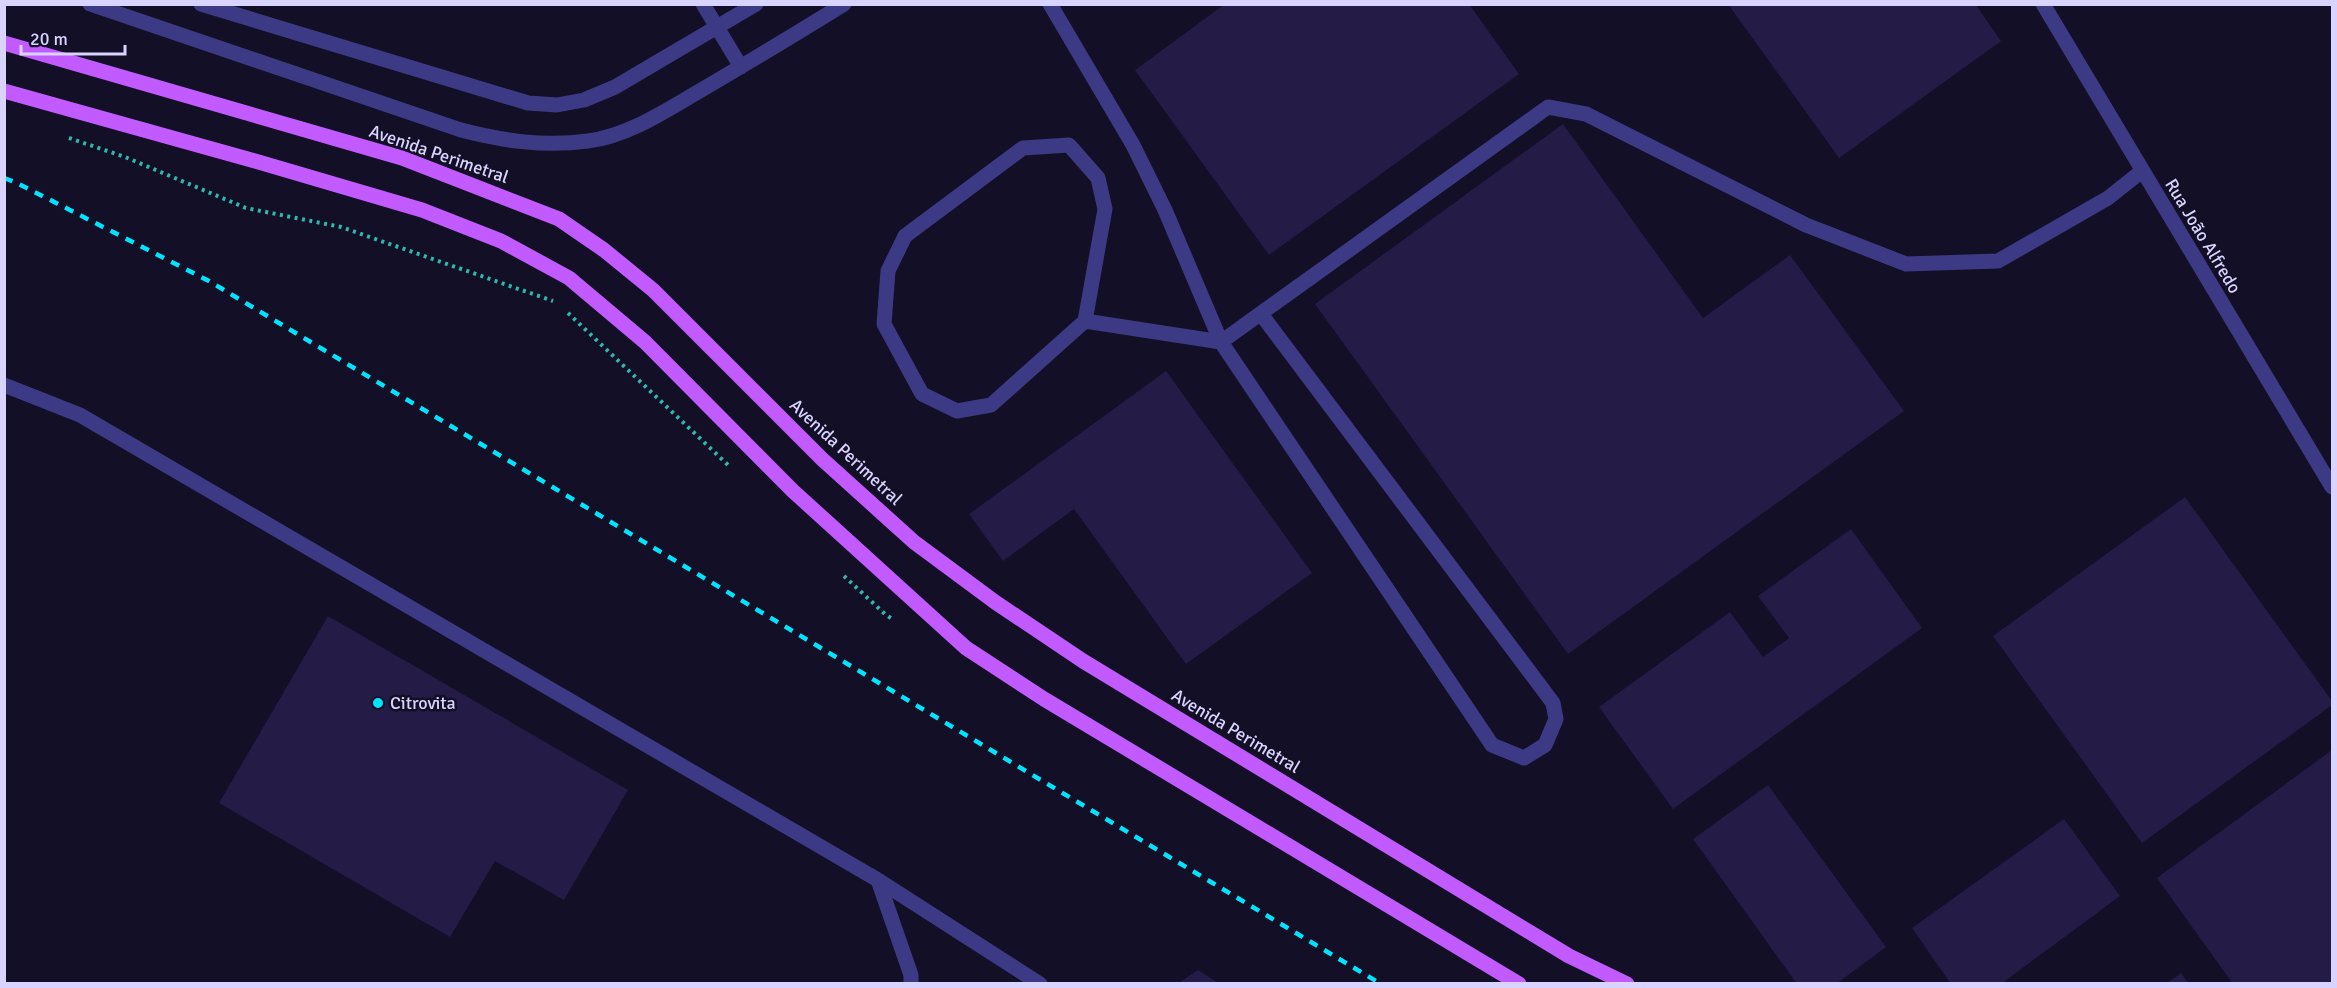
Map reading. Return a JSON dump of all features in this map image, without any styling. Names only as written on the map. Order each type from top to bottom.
[{"type":"main road","name":"Avenida Perimetral","points":[[4,43],[402,158],[559,219],[604,250],[653,290],[822,459],[914,542],[995,602],[1083,661],[1558,950],[1627,984]]},
{"type":"main road","points":[[4,91],[422,210],[501,241],[569,278],[645,342],[793,491],[966,648],[1054,705],[1519,984]]},
{"type":"street","points":[[90,4],[461,130],[502,141],[544,145],[590,141],[630,129],[741,67],[844,4]]},
{"type":"street","points":[[201,4],[528,103],[557,105],[584,100],[615,87],[756,4]]},
{"type":"street","points":[[703,4],[741,67]]},
{"type":"street","points":[[1050,4],[1133,145],[1165,210],[1221,342],[1492,746],[1524,758],[1545,745],[1556,719],[1553,703],[1261,314]]},
{"type":"street","name":"Rua João Alfredo","points":[[2043,4],[2332,487]]},
{"type":"street","points":[[1085,321],[1221,342],[1548,107],[1586,114],[1806,225],[1906,264],[1998,261],[2108,198],[2142,171]]},
{"type":"street","points":[[1069,145],[1098,178],[1106,209],[1085,321],[991,405],[957,411],[922,394],[884,324],[888,271],[905,236],[1023,148],[1069,145]]},
{"type":"street","points":[[4,385],[80,415],[878,880],[1040,984]]},
{"type":"street","points":[[878,880],[911,975],[911,984]]},
{"type":"path","points":[[60,135],[126,157],[246,208],[341,227],[555,302]]},
{"type":"path","points":[[564,310],[729,466]]},
{"type":"path","points":[[842,573],[886,615],[896,621]]},
{"type":"building","points":[[1225,4],[1469,4],[1519,74],[1269,255],[1135,70]]},
{"type":"building","points":[[1728,4],[1975,4],[2001,41],[1839,158]]},
{"type":"building","points":[[1563,124],[1703,318],[1790,255],[1904,411],[1568,654],[1315,304]]},
{"type":"building","points":[[1166,371],[1312,573],[1186,664],[1074,509],[1003,561],[969,514]]},
{"type":"building","points":[[2185,497],[2332,701],[2332,705],[2142,843],[1993,636]]},
{"type":"building","points":[[1851,529],[1922,628],[1673,809],[1599,707],[1730,612],[1763,657],[1789,638],[1758,596]]},
{"type":"building","name":"Citrovita","points":[[328,616],[628,790],[564,900],[495,861],[450,937],[219,803]]},
{"type":"building","points":[[2332,750],[2332,984],[2233,984],[2157,878]]},
{"type":"building","points":[[1768,785],[1886,947],[1836,984],[1797,984],[1693,839]]},
{"type":"building","points":[[2064,819],[2120,896],[2001,984],[1951,984],[1912,928]]},
{"type":"building","points":[[1198,970],[1220,984],[1177,984]]},
{"type":"building","points":[[2181,973],[2189,984],[2166,984]]},
{"type":"railway","points":[[4,178],[209,281],[1381,984]]},
{"type":"place","name":"Citrovita","points":[[378,703]]}]
